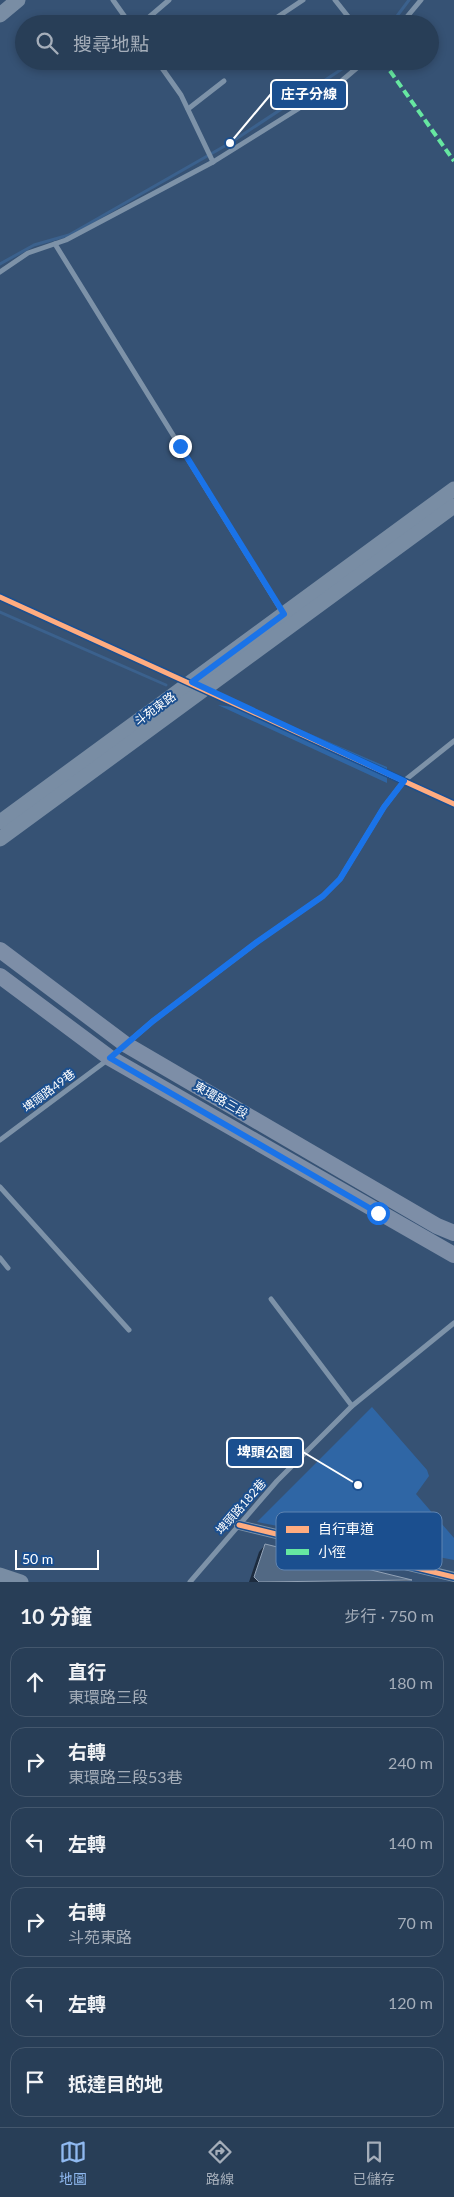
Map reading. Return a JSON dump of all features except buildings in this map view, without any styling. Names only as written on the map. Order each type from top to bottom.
[{"type":"main road","points":[[0,15],[18,0]]},
{"type":"main road","name":"斗苑東路","points":[[0,822],[454,488]]},
{"type":"main road","name":"斗苑東路","points":[[0,839],[454,506]]},
{"type":"main road","name":"東環路三段","points":[[0,950],[125,1044],[437,1226],[454,1233]]},
{"type":"main road","name":"東環路三段","points":[[0,976],[110,1058],[454,1255]]},
{"type":"main road","points":[[0,1576],[21,1582]]},
{"type":"street","points":[[239,1525],[276,1534]]},
{"type":"street","points":[[425,1570],[454,1577]]},
{"type":"lane","points":[[112,0],[123,15]]},
{"type":"lane","points":[[152,15],[169,0]]},
{"type":"lane","points":[[280,15],[303,0]]},
{"type":"lane","points":[[335,0],[347,15]]},
{"type":"lane","points":[[408,15],[421,0]]},
{"type":"lane","points":[[165,70],[181,95],[213,162]]},
{"type":"lane","points":[[0,272],[28,253],[55,244],[213,162],[338,84],[354,70]]},
{"type":"lane","points":[[188,109],[224,81]]},
{"type":"lane","points":[[55,244],[284,614]]},
{"type":"lane","name":"埤頭路49巷","points":[[0,1140],[110,1058],[125,1044],[257,942],[323,896],[340,879],[384,807],[404,781],[454,741]]},
{"type":"lane","points":[[0,1188],[129,1330]]},
{"type":"lane","points":[[0,1258],[8,1268]]},
{"type":"lane","points":[[271,1299],[352,1406]]},
{"type":"lane","name":"埤頭路182巷","points":[[190,1582],[277,1481],[352,1406],[454,1322]]},
{"type":"shaded area","points":[[218,705],[255,710],[387,767],[387,783]]},
{"type":"shaded area","points":[[372,1407],[427,1470],[429,1476],[416,1494],[432,1512],[276,1512],[276,1526],[257,1522]]},
{"type":"shaded area","points":[[442,1524],[454,1538],[454,1560],[442,1558]]},
{"type":"waterway","points":[[398,15],[409,0]]},
{"type":"waterway","points":[[0,264],[34,245],[69,235],[230,143],[340,70]]},
{"type":"waterway","points":[[0,612],[166,685]]},
{"type":"marked path","points":[[389,70],[454,161]]},
{"type":"cycle path","points":[[0,597],[454,804]]},
{"type":"cycle path","points":[[239,1525],[276,1534]]},
{"type":"cycle path","points":[[425,1570],[454,1577]]},
{"type":"place","name":"庄子分線","points":[[230,143]]},
{"type":"place","name":"埤頭公園","points":[[358,1485]]},
{"type":"route","points":[[180,446],[284,614],[192,682],[404,781],[384,807],[340,879],[323,896],[257,942],[153,1021],[110,1058],[378,1213]]}]
